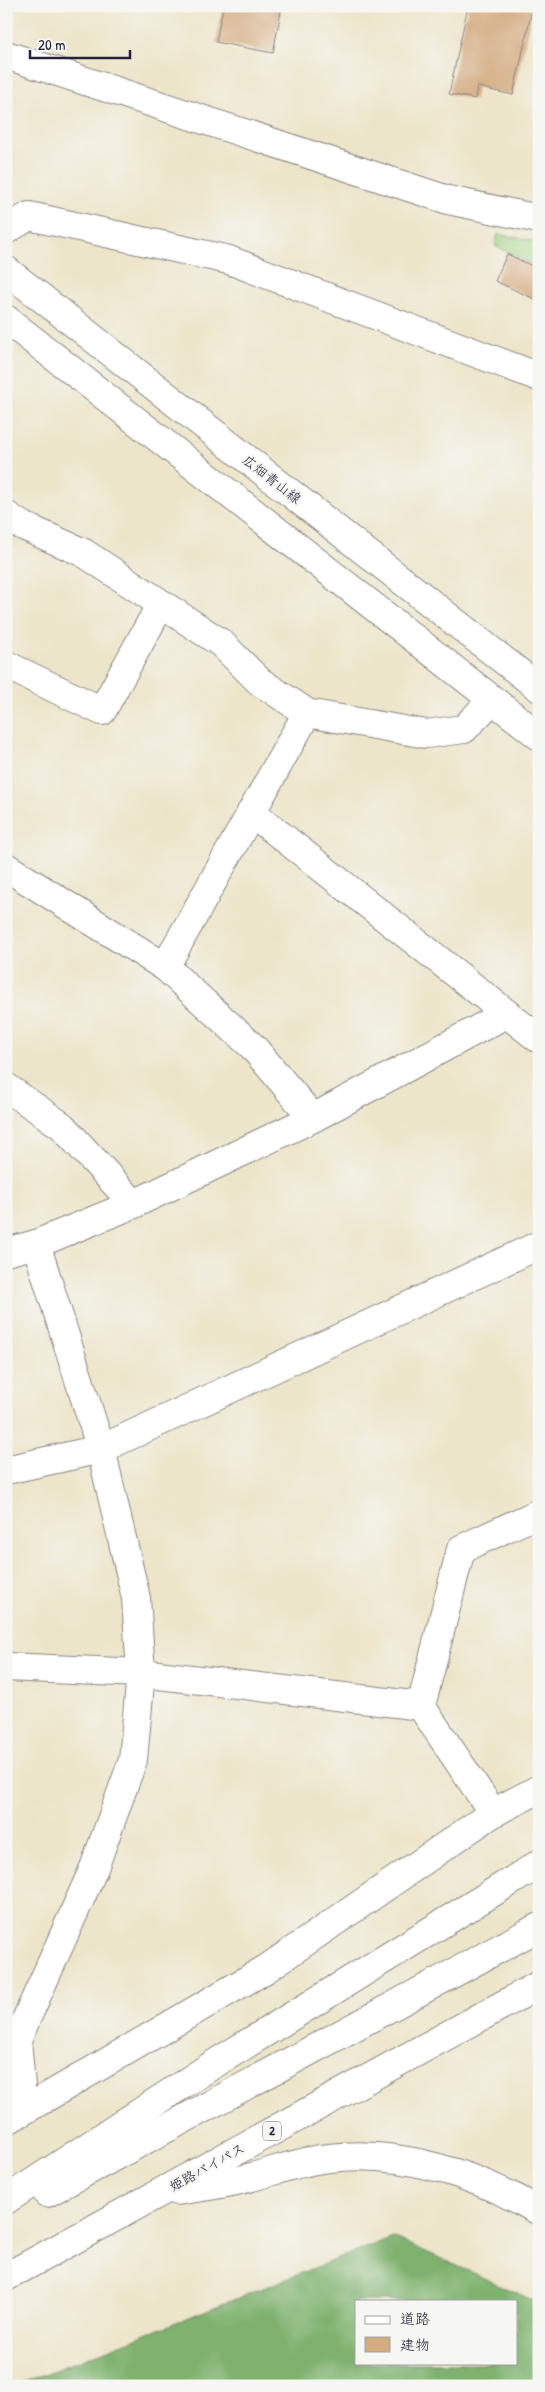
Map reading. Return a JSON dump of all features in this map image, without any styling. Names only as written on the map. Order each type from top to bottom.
[{"type":"main road","points":[[6,55],[448,200],[539,219]]},
{"type":"main road","points":[[6,230],[28,216],[229,260],[539,377]]},
{"type":"main road","name":"広畑青山線","points":[[6,270],[539,688]]},
{"type":"main road","points":[[6,319],[539,736]]},
{"type":"main road","points":[[6,515],[21,525],[84,553],[221,643],[260,681],[307,713],[426,734],[464,729],[492,700]]},
{"type":"main road","points":[[6,665],[102,710],[161,604]]},
{"type":"main road","points":[[165,966],[307,713]]},
{"type":"main road","points":[[251,812],[539,1039]]},
{"type":"main road","points":[[6,867],[165,966],[252,1047],[313,1118]]},
{"type":"main road","points":[[6,1252],[36,1244],[134,1204],[313,1118],[506,1014]]},
{"type":"main road","points":[[6,1087],[62,1126],[134,1204]]},
{"type":"main road","points":[[14,2115],[18,2040],[94,1868],[133,1760],[141,1674],[136,1598],[101,1449],[36,1244]]},
{"type":"main road","points":[[6,1470],[101,1449],[539,1245]]},
{"type":"main road","points":[[493,1813],[421,1706],[461,1549],[539,1513]]},
{"type":"main road","points":[[6,1667],[141,1674],[421,1706]]},
{"type":"main road","points":[[14,2115],[266,1969],[493,1813],[539,1789]]},
{"type":"main road","points":[[6,2200],[214,2064],[539,1864]]},
{"type":"main road","points":[[6,2215],[539,1927]]},
{"type":"main road","name":"姫路バイパス","points":[[6,2277],[539,1984]]},
{"type":"main road","points":[[156,2195],[244,2179],[297,2163],[330,2158],[368,2156],[407,2161],[448,2171],[539,2211]]},
{"type":"green space","points":[[498,234],[539,242],[539,267],[495,246]]},
{"type":"green space","points":[[393,2237],[539,2303],[539,2386],[14,2386]]},
{"type":"building","points":[[223,6],[282,6],[273,53],[216,42]]},
{"type":"building","points":[[468,6],[533,6],[513,95],[477,87],[475,99],[449,94]]},
{"type":"building","points":[[507,254],[539,269],[539,301],[495,281]]}]
